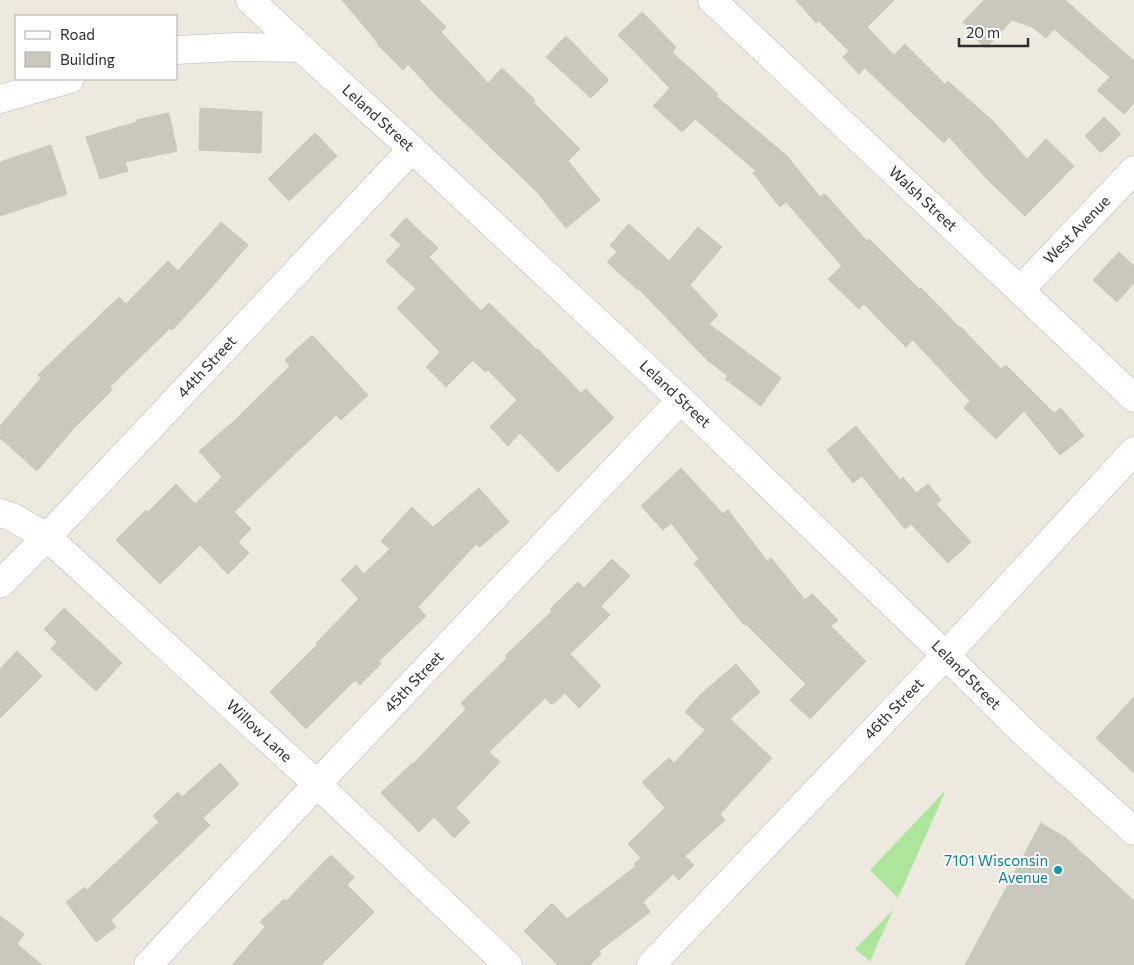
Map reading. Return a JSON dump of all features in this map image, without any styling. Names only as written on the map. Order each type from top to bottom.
[{"type":"street","name":"Leland Street","points":[[250,0],[681,400],[1032,740],[1134,831]]},
{"type":"street","name":"Walsh Street","points":[[712,0],[1134,398]]},
{"type":"street","points":[[178,50],[236,47],[301,48]]},
{"type":"street","points":[[0,99],[66,80]]},
{"type":"street","name":"44th Street","points":[[0,584],[48,537],[412,149]]},
{"type":"street","name":"West Avenue","points":[[1020,290],[1134,170]]},
{"type":"street","name":"45th Street","points":[[148,965],[681,400]]},
{"type":"street","name":"46th Street","points":[[651,965],[946,655],[1134,451]]},
{"type":"street","name":"Willow Lane","points":[[0,513],[12,516],[48,537],[317,784],[508,965]]},
{"type":"green space","points":[[946,790],[898,898],[870,870]]},
{"type":"green space","points":[[893,910],[870,961],[855,949]]},
{"type":"building","points":[[342,0],[419,0],[446,27],[441,32],[488,83],[502,68],[535,100],[533,102],[580,149],[568,161],[600,200],[566,228],[536,191],[437,96],[408,64],[403,70],[377,44]]},
{"type":"building","points":[[796,0],[894,0],[867,27],[894,55],[905,44],[945,84],[948,81],[994,122],[1027,159],[1046,139],[1074,166],[1025,216],[987,179],[949,137],[944,143],[865,68],[859,74],[843,57],[849,51],[819,21],[816,23]]},
{"type":"building","points":[[984,0],[1065,0],[1134,61],[1134,103],[1124,114],[1097,90],[1110,77],[1054,29],[1046,38],[1032,27],[1012,20],[986,48],[967,31],[970,28],[963,22]]},
{"type":"building","points":[[642,12],[676,47],[672,52],[718,94],[716,96],[787,156],[820,197],[825,194],[867,241],[869,239],[920,290],[921,288],[1001,369],[1006,365],[1054,413],[1061,408],[1084,436],[1060,455],[1024,411],[996,439],[964,408],[970,401],[913,340],[906,347],[864,304],[859,309],[828,279],[842,266],[786,202],[780,207],[753,173],[756,171],[695,119],[682,132],[653,106],[670,88],[618,35]]},
{"type":"building","points":[[566,36],[609,80],[591,98],[546,57]]},
{"type":"building","points":[[200,108],[262,112],[261,153],[199,150]]},
{"type":"building","points":[[169,113],[177,151],[125,162],[128,171],[100,179],[86,137],[137,122],[136,120]]},
{"type":"building","points":[[1104,117],[1121,134],[1101,153],[1085,136]]},
{"type":"building","points":[[315,133],[337,156],[289,201],[268,179]]},
{"type":"building","points":[[51,145],[67,194],[0,216],[0,162]]},
{"type":"building","points":[[406,218],[438,248],[429,257],[481,311],[489,303],[581,393],[586,389],[614,418],[558,472],[520,433],[508,446],[490,427],[517,400],[488,370],[485,372],[473,360],[446,387],[426,367],[440,352],[397,308],[416,289],[386,261],[401,245],[390,235]]},
{"type":"building","points":[[221,222],[248,245],[172,330],[170,328],[110,387],[112,390],[74,428],[37,471],[0,438],[0,426],[41,378],[38,375],[119,297],[126,304],[168,261],[178,271]]},
{"type":"building","points":[[629,224],[669,261],[698,227],[722,247],[690,285],[718,315],[709,324],[781,378],[761,406],[725,379],[728,376],[706,359],[639,289],[607,262],[617,252],[610,245]]},
{"type":"building","points":[[1119,252],[1134,266],[1134,283],[1117,302],[1093,280]]},
{"type":"building","points":[[312,335],[368,395],[341,420],[336,415],[234,512],[251,529],[238,542],[249,553],[228,574],[200,545],[160,584],[116,540],[176,484],[195,504],[222,477],[199,451],[234,421],[290,366],[285,360]]},
{"type":"building","points":[[856,426],[900,480],[903,477],[916,493],[928,484],[941,500],[936,504],[971,542],[948,563],[911,524],[905,529],[862,476],[853,483],[827,450]]},
{"type":"building","points":[[681,468],[723,514],[728,510],[767,561],[771,558],[805,600],[812,594],[838,620],[831,626],[866,661],[810,719],[790,700],[806,684],[746,624],[744,625],[694,563],[699,559],[671,523],[663,530],[641,506]]},
{"type":"building","points":[[479,488],[509,522],[480,547],[476,544],[418,607],[426,616],[379,661],[381,664],[360,685],[355,680],[306,729],[270,692],[359,599],[341,580],[356,565],[364,574],[390,549],[381,541],[412,507],[433,527]]},
{"type":"building","points":[[612,559],[630,576],[601,606],[610,615],[570,654],[601,686],[579,708],[565,693],[552,705],[545,698],[489,752],[500,762],[456,808],[470,822],[454,838],[434,817],[419,832],[381,793],[413,764],[466,709],[461,703],[507,658],[505,656],[552,611],[550,609],[578,582],[584,588]]},
{"type":"building","points":[[64,608],[122,663],[96,691],[51,649],[57,642],[44,629]]},
{"type":"building","points":[[17,651],[42,676],[0,718],[0,669]]},
{"type":"building","points":[[736,664],[760,692],[730,719],[772,758],[720,814],[725,820],[685,856],[694,865],[679,880],[673,874],[643,902],[650,912],[599,951],[601,954],[590,965],[558,965],[524,931],[552,903],[567,919],[636,866],[634,864],[641,858],[628,844],[665,808],[642,782],[669,758],[674,763],[705,730],[685,712],[701,694]]},
{"type":"building","points":[[1134,697],[1134,773],[1096,738]]},
{"type":"building","points":[[220,763],[239,784],[203,818],[210,825],[111,920],[116,927],[96,942],[66,902],[85,887],[87,890],[159,822],[153,816],[178,792],[182,797]]},
{"type":"building","name":"7101 Wisconsin Avenue","points":[[1041,823],[1066,838],[1134,901],[1134,965],[965,965]]},
{"type":"building","points":[[331,855],[354,877],[347,885],[374,912],[321,965],[232,965],[265,927],[260,922],[284,899],[286,901]]},
{"type":"building","points":[[0,916],[24,934],[17,944],[42,965],[0,965]]},
{"type":"place","name":"7101 Wisconsin Avenue","points":[[1058,870]]}]
